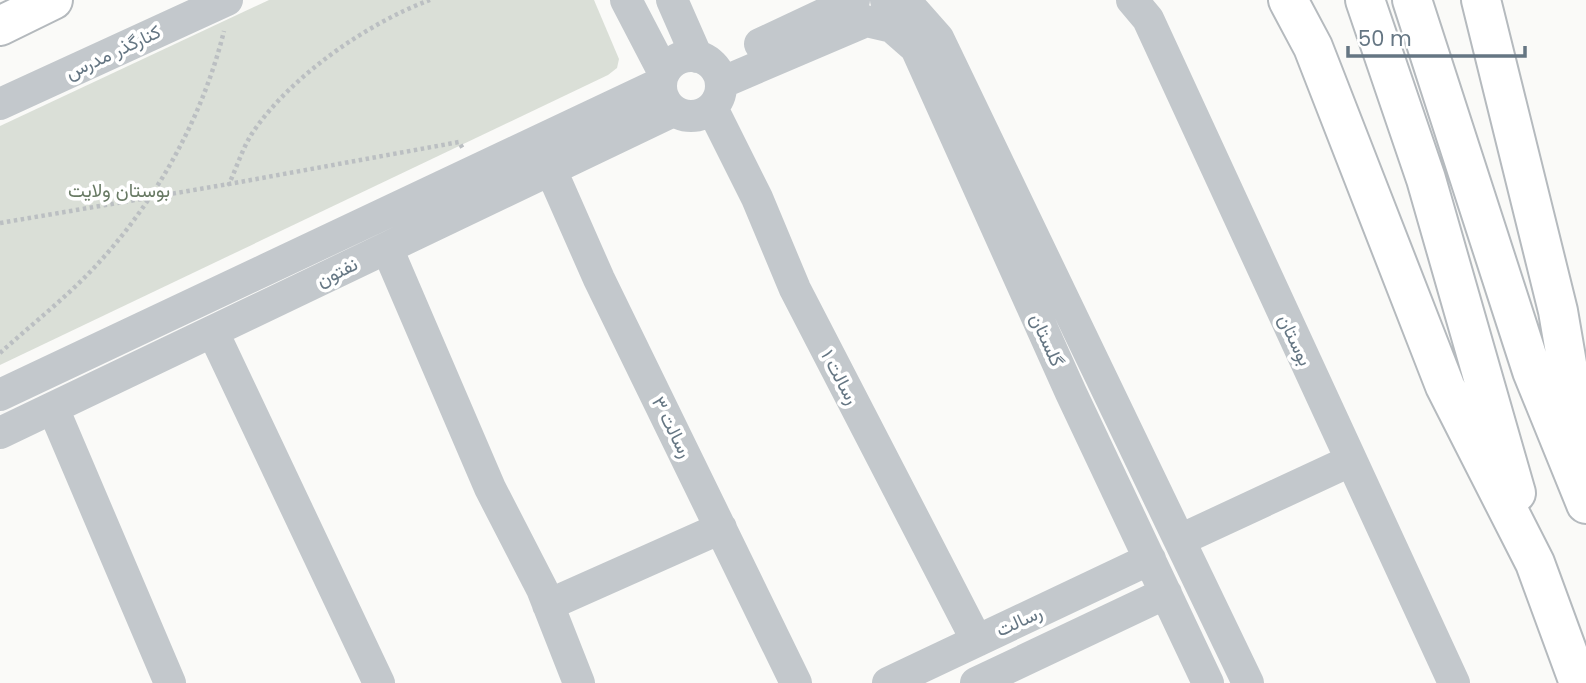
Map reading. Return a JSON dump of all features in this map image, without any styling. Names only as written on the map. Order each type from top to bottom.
[{"type":"main road","points":[[0,26],[53,0]]},
{"type":"main road","points":[[1288,0],[1313,47],[1445,386],[1535,563]]},
{"type":"main road","points":[[1366,0],[1426,179],[1488,387],[1535,563],[1579,683]]},
{"type":"main road","points":[[1412,0],[1532,371],[1586,504]]},
{"type":"main road","points":[[1485,8],[1558,311],[1586,474]]},
{"type":"street","points":[[626,0],[666,89],[693,117],[711,78],[869,7],[915,12],[939,38]]},
{"type":"street","name":"رسالت ۱","points":[[672,0],[711,78],[795,289],[977,641]]},
{"type":"street","points":[[937,0],[934,10],[939,38]]},
{"type":"street","name":"بوستان","points":[[1132,0],[1147,19],[1454,683]]},
{"type":"street","name":"گلستان","points":[[869,7],[916,48],[1071,393],[1208,683]]},
{"type":"street","name":"کنارگذر مدرس","points":[[0,104],[227,11]]},
{"type":"street","name":"گلستان","points":[[939,38],[1248,683]]},
{"type":"street","points":[[666,89],[678,59],[711,78]]},
{"type":"street","name":"نفتون","points":[[0,433],[551,170],[666,89]]},
{"type":"street","name":"نفتون","points":[[0,395],[474,172],[666,89]]},
{"type":"street","name":"رسالت ۳","points":[[551,170],[598,279],[796,683]]},
{"type":"street","points":[[387,248],[490,488],[548,605],[579,683]]},
{"type":"street","points":[[213,332],[379,683]]},
{"type":"street","points":[[115,341],[127,372]]},
{"type":"street","points":[[53,408],[170,683]]},
{"type":"street","points":[[1180,540],[1350,461]]},
{"type":"street","points":[[548,605],[721,528]]},
{"type":"street","name":"رسالت","points":[[888,683],[1150,559]]},
{"type":"street","name":"رسالت","points":[[990,680],[1166,593]]},
{"type":"path","points":[[229,184],[251,135],[293,87],[341,47],[397,12],[430,0]]},
{"type":"path","points":[[0,352],[90,272],[134,223],[197,112],[227,11]]},
{"type":"path","points":[[0,223],[149,199],[459,142],[474,172]]},
{"type":"green space","name":"بوستان ولایت","points":[[269,0],[594,0],[619,59],[617,68],[608,75],[0,365],[0,126]]}]
